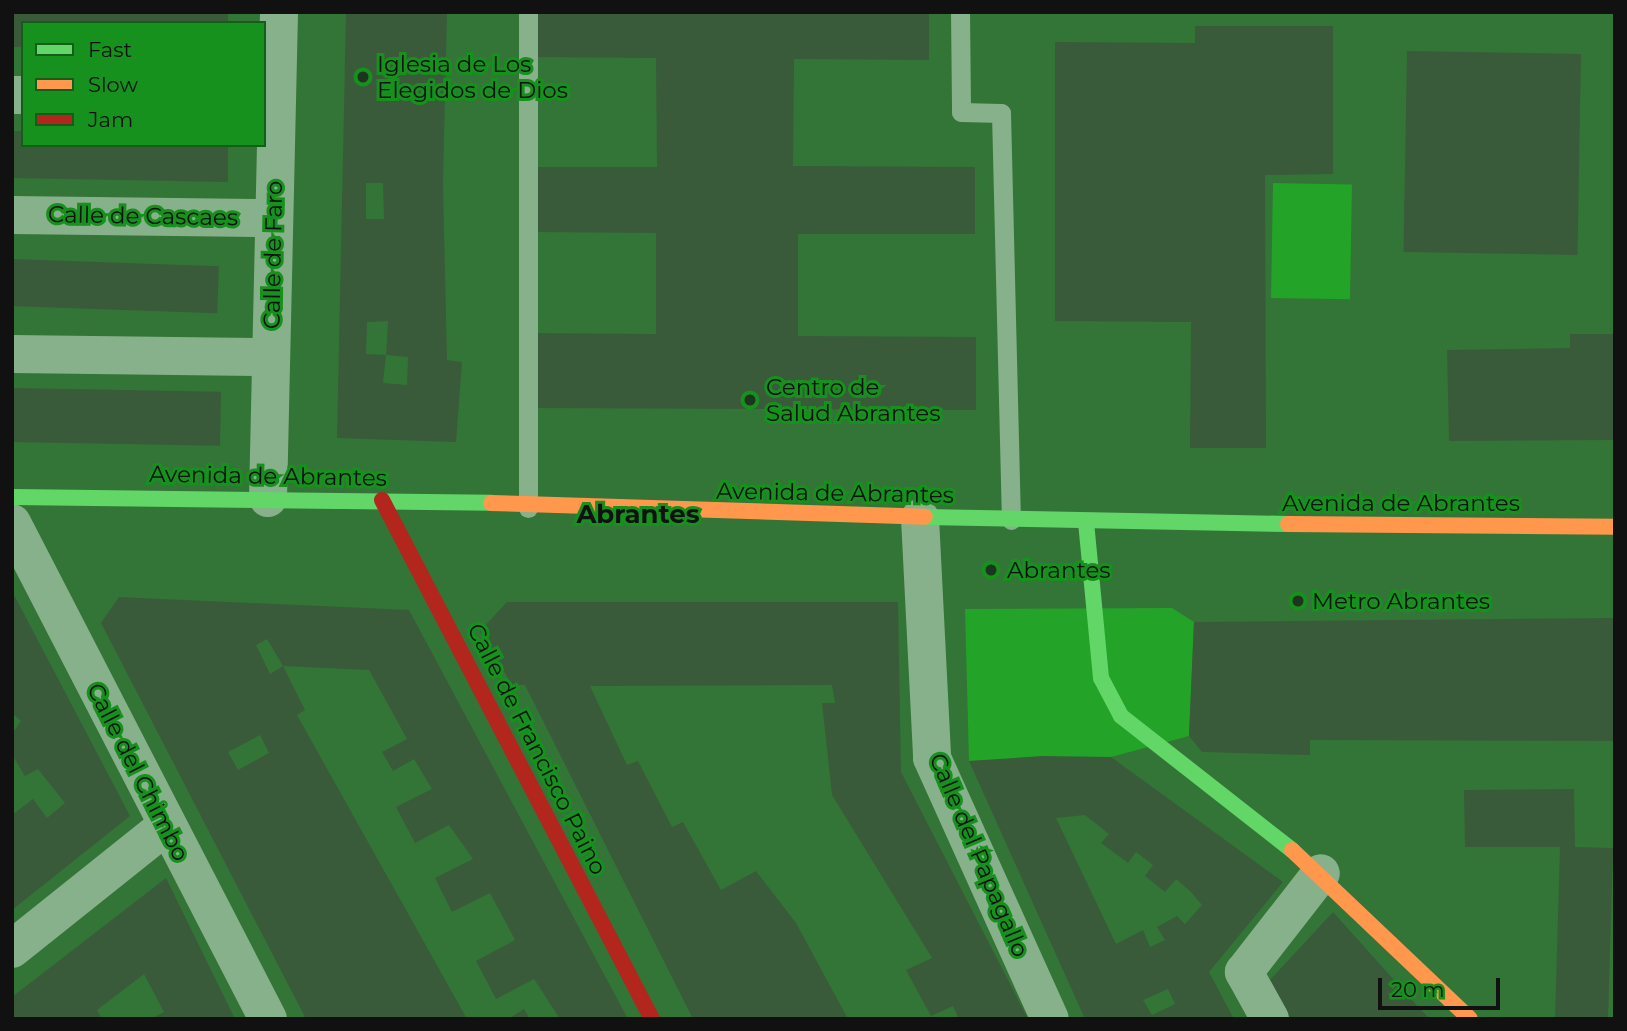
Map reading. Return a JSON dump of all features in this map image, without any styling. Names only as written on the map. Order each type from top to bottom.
[{"type":"street","name":"Calle de Faro","points":[[268,498],[274,218],[271,99],[279,12]]},
{"type":"street","name":"Calle de Cascaes","points":[[12,215],[274,218]]},
{"type":"street","points":[[12,354],[271,357]]},
{"type":"street","name":"Avenida de Abrantes","points":[[12,497],[382,500],[528,508],[1086,522],[1615,527]]},
{"type":"street","name":"Calle de Francisco Paino","points":[[382,500],[652,1019]]},
{"type":"street","name":"Calle del Papagallo","points":[[920,518],[932,758],[1050,1019]]},
{"type":"street","points":[[1086,522],[1101,678],[1121,716],[1321,873],[1470,1019]]},
{"type":"street","name":"Calle del Chimbo","points":[[12,523],[165,827],[268,1019]]},
{"type":"street","points":[[12,949],[165,827]]},
{"type":"street","points":[[1270,1019],[1244,972],[1321,873]]},
{"type":"lane","points":[[528,12],[528,508]]},
{"type":"lane","points":[[960,12],[961,112],[1001,113],[1011,520]]},
{"type":"green space","points":[[1273,183],[1352,184],[1350,299],[1271,298]]},
{"type":"green space","points":[[1172,608],[1194,622],[1189,736],[1111,757],[969,761],[965,609]]},
{"type":"building","points":[[12,12],[228,12],[228,21],[21,21],[21,47],[12,47]]},
{"type":"building","points":[[346,12],[447,12],[443,183],[447,360],[462,362],[456,442],[337,438]],"holes":[[[366,183],[383,183],[384,219],[366,219]],[[388,321],[386,355],[366,354],[367,322]],[[386,355],[408,357],[407,385],[383,383]]]},
{"type":"building","points":[[530,12],[929,12],[929,60],[794,59],[793,166],[975,167],[975,234],[798,234],[798,336],[976,337],[976,410],[529,408],[529,333],[656,334],[656,233],[530,232],[529,167],[657,167],[656,58],[530,57]]},
{"type":"building","points":[[1195,26],[1333,26],[1333,174],[1265,175],[1266,448],[1190,448],[1191,322],[1055,321],[1055,42],[1195,43]]},
{"type":"building","points":[[1407,51],[1581,54],[1577,255],[1403,252]]},
{"type":"building","points":[[12,131],[21,131],[21,147],[228,147],[228,182],[12,178]]},
{"type":"building","points":[[12,259],[219,266],[217,313],[12,306]]},
{"type":"building","points":[[1570,334],[1615,334],[1615,440],[1449,441],[1447,350],[1570,348]]},
{"type":"building","points":[[12,388],[221,392],[220,446],[12,442]]},
{"type":"building","points":[[12,591],[130,816],[12,910],[12,815],[33,799],[47,818],[65,803],[38,769],[25,776],[12,755],[12,734],[21,721],[12,713]]},
{"type":"building","points":[[119,597],[409,610],[628,1019],[560,1019],[534,979],[496,999],[476,961],[515,940],[490,893],[452,912],[435,878],[473,859],[449,825],[415,843],[396,807],[432,789],[414,759],[393,771],[382,752],[407,739],[369,670],[283,666],[305,710],[297,715],[467,1019],[306,1019],[101,623]],"holes":[[[267,639],[283,666],[270,674],[256,645]],[[260,735],[269,753],[238,770],[228,752]]]},
{"type":"building","points":[[507,602],[898,602],[901,772],[1028,1019],[959,1019],[953,1006],[931,1016],[906,970],[932,958],[832,795],[822,703],[835,703],[832,685],[590,686],[627,765],[638,761],[672,827],[683,822],[721,890],[756,871],[796,923],[848,1019],[693,1019],[525,685],[512,685],[480,631]]},
{"type":"building","points":[[1615,618],[1615,741],[1310,740],[1310,755],[1202,752],[1189,736],[1194,622]]},
{"type":"building","points":[[1043,756],[1111,757],[1283,882],[1209,972],[1234,1019],[1085,1019],[969,761]],"holes":[[[1085,815],[1109,834],[1101,843],[1128,863],[1136,852],[1153,865],[1145,876],[1165,892],[1176,879],[1202,905],[1185,924],[1177,916],[1157,927],[1165,940],[1150,947],[1143,930],[1116,944],[1056,818]],[[1168,989],[1175,1004],[1152,1015],[1143,1000]]]},
{"type":"building","points":[[1574,789],[1575,847],[1613,848],[1608,1019],[1555,1019],[1560,847],[1465,847],[1464,790]]},
{"type":"building","points":[[166,878],[235,1019],[151,1019],[164,1012],[144,974],[97,1010],[102,1019],[12,1019],[12,997]]},
{"type":"building","points":[[1333,912],[1430,1019],[1290,1019],[1270,980]]},
{"type":"building","points":[[524,1009],[530,1019],[508,1019]]},
{"type":"traffic: fast","points":[[12,497],[491,503]]},
{"type":"traffic: fast","points":[[925,517],[1288,524]]},
{"type":"traffic: fast","points":[[1086,522],[1101,678],[1121,716],[1292,850]]},
{"type":"traffic: slow","points":[[491,503],[925,517]]},
{"type":"traffic: slow","points":[[1288,524],[1615,527]]},
{"type":"traffic: slow","points":[[1292,850],[1470,1019]]},
{"type":"traffic: jam","points":[[382,500],[652,1019]]},
{"type":"place","name":"Iglesia de Los Elegidos de Dios","points":[[363,77]]},
{"type":"place","name":"Centro de Salud Abrantes","points":[[750,400]]},
{"type":"place","name":"Abrantes","points":[[991,570]]},
{"type":"place","name":"Metro Abrantes","points":[[1298,601]]},
{"type":"district","name":"Abrantes","points":[[638,515]]}]
